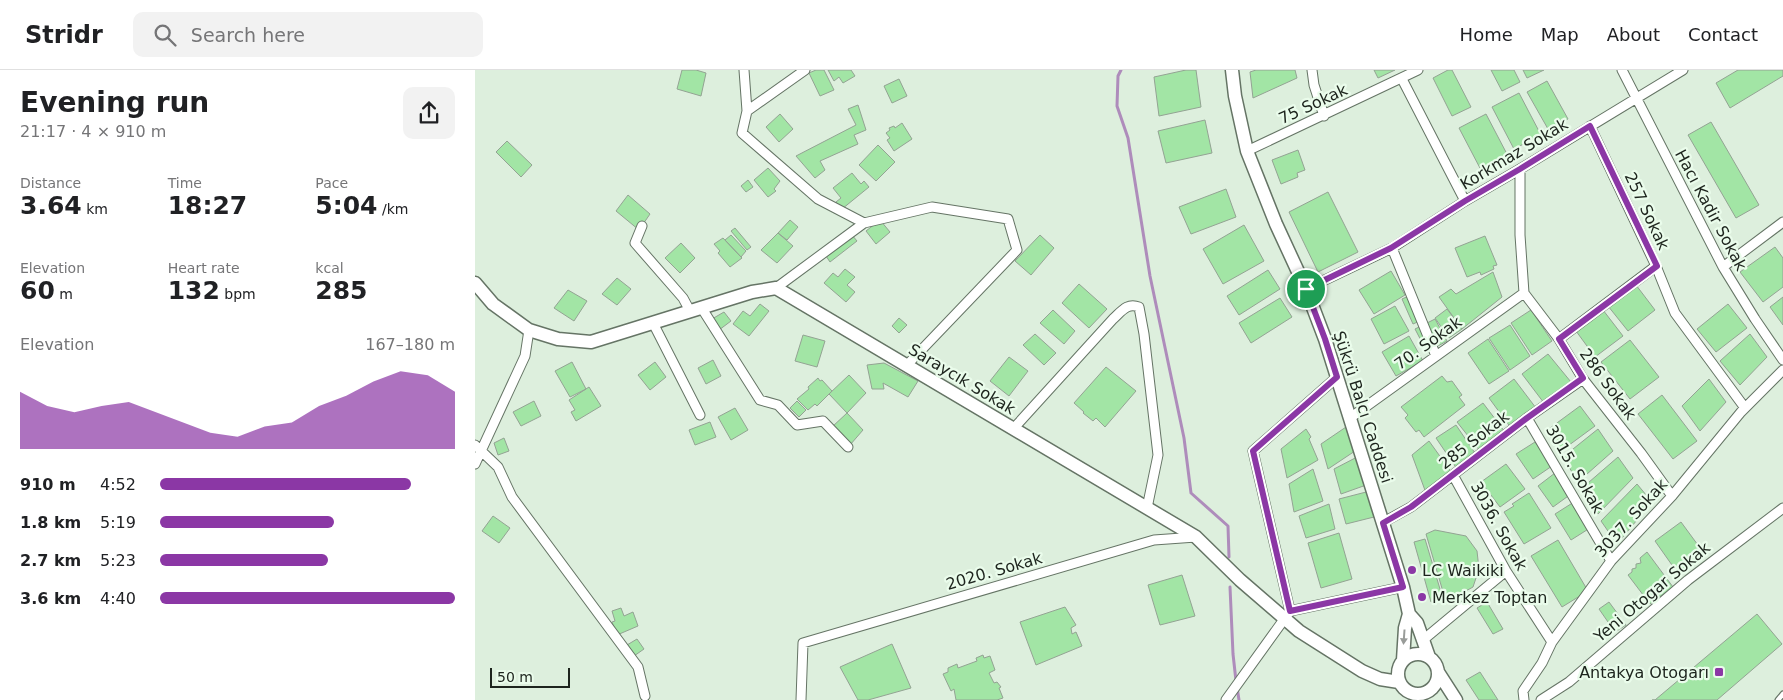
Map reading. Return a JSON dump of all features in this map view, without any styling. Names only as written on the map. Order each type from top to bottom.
[{"type":"street","points":[[744,70],[747,111],[741,133],[818,199],[863,223]]},
{"type":"street","points":[[747,111],[805,70]]},
{"type":"street","name":"Şükrü Balcı Caddesi","points":[[1232,70],[1235,96],[1247,151],[1276,224],[1306,289],[1325,339],[1403,587],[1409,614],[1405,628],[1403,660]]},
{"type":"street","points":[[1312,70],[1314,86],[1324,116]]},
{"type":"street","name":"75 Sokak","points":[[1247,151],[1418,70]]},
{"type":"street","name":"Hacı Kadir Sokak","points":[[1622,70],[1723,267],[1783,360]]},
{"type":"street","name":"Korkmaz Sokak","points":[[1306,289],[1391,248],[1465,201],[1683,70]]},
{"type":"street","points":[[1402,79],[1465,201]]},
{"type":"street","name":"257 Sokak","points":[[1590,126],[1657,266],[1675,313],[1745,408]]},
{"type":"street","points":[[1520,169],[1520,235],[1523,293]]},
{"type":"street","points":[[475,283],[493,304],[529,330],[558,339],[591,342],[752,292],[776,288],[863,223],[932,207],[1008,218],[1017,250],[907,365]]},
{"type":"street","points":[[1723,267],[1783,222]]},
{"type":"street","points":[[642,226],[635,243],[695,309],[760,400],[778,405],[797,425],[823,421],[848,447]]},
{"type":"street","points":[[1391,248],[1437,356]]},
{"type":"street","points":[[1559,339],[1657,266]]},
{"type":"street","name":"Saraycık Sokak","points":[[776,288],[1196,537],[1239,580],[1288,615],[1299,631],[1362,670],[1380,679],[1399,682]]},
{"type":"street","name":"286 Sokak","points":[[1523,293],[1559,339],[1583,378],[1672,496]]},
{"type":"street","name":"70. Sokak","points":[[1350,418],[1523,293]]},
{"type":"street","points":[[1014,428],[1113,319],[1130,305],[1139,307],[1149,371],[1158,455],[1147,508]]},
{"type":"street","points":[[653,323],[700,415]]},
{"type":"street","points":[[475,464],[478,448],[525,356],[529,330]]},
{"type":"street","name":"3037. Sokak","points":[[1524,700],[1523,691],[1553,642],[1611,561],[1672,496],[1745,408],[1783,370]]},
{"type":"street","points":[[1288,615],[1253,451],[1337,377]]},
{"type":"street","name":"285 Sokak","points":[[1383,523],[1411,507],[1527,418],[1583,378]]},
{"type":"street","name":"3015. Sokak","points":[[1527,418],[1611,561]]},
{"type":"street","points":[[478,448],[498,467],[512,497],[638,667],[645,696]]},
{"type":"street","name":"3036. Sokak","points":[[1453,475],[1506,571],[1553,642]]},
{"type":"street","name":"Yeni Otogar Sokak","points":[[1541,700],[1569,682],[1688,580],[1783,508]]},
{"type":"street","name":"2020. Sokak","points":[[801,700],[803,643],[1154,540],[1196,537]]},
{"type":"street","points":[[1423,640],[1506,571]]},
{"type":"street","points":[[1226,700],[1288,615],[1403,587]]},
{"type":"street","name":"Şükrü Balcı Caddesi","points":[[1409,614],[1417,623],[1429,657]]},
{"type":"street","points":[[1438,672],[1436,683],[1428,691],[1428,697],[1406,691],[1399,682],[1398,670],[1403,660],[1413,654],[1424,654],[1434,661],[1438,672],[1456,700]]},
{"type":"lane","points":[[1779,700],[1783,695]]},
{"type":"building","points":[[682,70],[696,70],[706,73],[701,96],[677,89]]},
{"type":"building","points":[[816,70],[824,70],[834,90],[820,96],[809,73]]},
{"type":"building","points":[[828,70],[851,70],[855,76],[843,83],[839,77],[834,81]]},
{"type":"building","points":[[1186,70],[1196,70],[1201,107],[1159,116],[1154,77]]},
{"type":"building","points":[[1256,70],[1295,70],[1297,78],[1253,98],[1250,72]]},
{"type":"building","points":[[1374,70],[1395,70],[1378,78]]},
{"type":"building","points":[[1448,70],[1452,70],[1471,107],[1452,116],[1433,78]]},
{"type":"building","points":[[1491,70],[1514,70],[1520,82],[1502,91]]},
{"type":"building","points":[[1523,70],[1544,70],[1527,78]]},
{"type":"building","points":[[1738,70],[1783,70],[1783,76],[1730,108],[1716,83]]},
{"type":"building","points":[[899,79],[907,96],[892,103],[884,86]]},
{"type":"building","points":[[1547,81],[1568,119],[1548,129],[1527,92]]},
{"type":"building","points":[[1519,93],[1541,135],[1514,149],[1492,107]]},
{"type":"building","points":[[858,105],[866,130],[854,135],[858,144],[820,161],[825,170],[815,178],[796,156],[856,125],[848,109]]},
{"type":"building","points":[[780,114],[793,129],[779,142],[766,127]]},
{"type":"building","points":[[1486,114],[1508,156],[1481,170],[1459,128]]},
{"type":"building","points":[[1205,120],[1212,153],[1166,163],[1158,131]]},
{"type":"building","points":[[1711,122],[1759,205],[1736,218],[1688,135]]},
{"type":"building","points":[[902,123],[912,139],[894,151],[887,140],[890,138],[886,133],[890,130],[889,128],[894,126],[895,128]]},
{"type":"building","points":[[507,141],[532,165],[521,177],[496,152]]},
{"type":"building","points":[[878,145],[895,162],[876,181],[859,165]]},
{"type":"building","points":[[1298,150],[1305,170],[1297,173],[1298,177],[1281,184],[1272,160]]},
{"type":"building","points":[[768,168],[780,181],[774,189],[776,191],[768,197],[754,180]]},
{"type":"building","points":[[852,173],[861,184],[864,181],[869,187],[842,209],[836,202],[841,198],[833,188]]},
{"type":"building","points":[[748,180],[753,187],[746,192],[741,186]]},
{"type":"building","points":[[1226,189],[1236,217],[1191,234],[1179,207]]},
{"type":"building","points":[[1328,192],[1358,252],[1318,272],[1289,212]]},
{"type":"building","points":[[628,195],[650,214],[639,230],[616,211]]},
{"type":"building","points":[[790,220],[798,227],[787,240],[778,233]]},
{"type":"building","points":[[880,220],[890,232],[876,244],[866,231]]},
{"type":"building","points":[[1244,225],[1264,261],[1223,284],[1203,249]]},
{"type":"building","points":[[735,228],[751,247],[747,250],[731,231]]},
{"type":"building","points":[[778,233],[793,246],[777,263],[761,250]]},
{"type":"building","points":[[731,235],[746,251],[741,257],[725,240]]},
{"type":"building","points":[[852,235],[857,241],[830,262],[826,256]]},
{"type":"building","points":[[1040,235],[1054,248],[1031,275],[1015,261]]},
{"type":"building","points":[[1485,236],[1497,265],[1493,266],[1494,269],[1481,275],[1480,272],[1467,277],[1455,248]]},
{"type":"building","points":[[723,238],[742,258],[730,267],[718,253],[720,251],[714,244]]},
{"type":"building","points":[[681,243],[695,258],[680,273],[665,258]]},
{"type":"building","points":[[1775,247],[1783,258],[1783,287],[1763,302],[1740,272]]},
{"type":"building","points":[[845,269],[855,277],[847,285],[855,292],[846,302],[824,283],[833,273],[838,277]]},
{"type":"building","points":[[1268,270],[1280,289],[1239,315],[1227,296]]},
{"type":"building","points":[[1391,271],[1405,295],[1374,314],[1359,290]]},
{"type":"building","points":[[1493,272],[1502,297],[1462,329],[1439,297],[1451,289],[1456,294]]},
{"type":"building","points":[[617,278],[631,289],[617,305],[602,294]]},
{"type":"building","points":[[1079,284],[1107,309],[1089,328],[1062,303]]},
{"type":"building","points":[[1636,285],[1655,310],[1628,331],[1608,306]]},
{"type":"building","points":[[568,290],[587,301],[574,321],[554,308]]},
{"type":"building","points":[[1411,295],[1422,320],[1413,324],[1402,299]]},
{"type":"building","points":[[1783,297],[1783,325],[1770,307]]},
{"type":"building","points":[[1280,298],[1292,317],[1251,343],[1239,323]]},
{"type":"building","points":[[760,304],[769,311],[749,336],[733,324],[743,311],[750,316]]},
{"type":"building","points":[[1728,304],[1747,328],[1716,352],[1697,329]]},
{"type":"building","points":[[1395,306],[1409,331],[1384,344],[1371,319]]},
{"type":"building","points":[[1447,309],[1462,329],[1449,338],[1435,318]]},
{"type":"building","points":[[1053,310],[1075,331],[1064,344],[1040,323]]},
{"type":"building","points":[[1531,310],[1552,341],[1532,355],[1511,323]]},
{"type":"building","points":[[1603,310],[1623,336],[1595,357],[1576,331]]},
{"type":"building","points":[[724,312],[731,321],[719,330],[712,319]]},
{"type":"building","points":[[899,318],[907,325],[899,333],[892,326]]},
{"type":"building","points":[[1435,319],[1447,341],[1427,352],[1415,329]]},
{"type":"building","points":[[1510,325],[1530,356],[1510,370],[1489,338]]},
{"type":"building","points":[[1035,334],[1056,353],[1044,365],[1023,345]]},
{"type":"building","points":[[1750,334],[1767,357],[1740,385],[1720,361]]},
{"type":"building","points":[[803,335],[825,341],[817,367],[795,361]]},
{"type":"building","points":[[1409,336],[1423,361],[1396,376],[1382,352]]},
{"type":"building","points":[[1488,339],[1509,371],[1489,384],[1468,353]]},
{"type":"building","points":[[1630,340],[1659,377],[1630,399],[1601,362]]},
{"type":"building","points":[[1548,354],[1571,382],[1544,403],[1522,374]]},
{"type":"building","points":[[1009,357],[1028,371],[1009,396],[990,381]]},
{"type":"building","points":[[713,360],[721,376],[706,384],[698,368]]},
{"type":"building","points":[[572,362],[586,389],[570,397],[555,371]]},
{"type":"building","points":[[655,362],[666,377],[650,390],[638,375]]},
{"type":"building","points":[[884,363],[918,381],[908,397],[883,383],[884,389],[872,389],[867,365]]},
{"type":"building","points":[[1106,367],[1136,391],[1105,427],[1096,418],[1093,421],[1074,403]]},
{"type":"building","points":[[849,375],[866,393],[847,413],[829,394]]},
{"type":"building","points":[[1442,376],[1447,382],[1452,381],[1462,395],[1459,397],[1465,405],[1424,437],[1419,430],[1416,432],[1405,418],[1408,415],[1401,407]]},
{"type":"building","points":[[818,378],[832,391],[817,406],[815,404],[808,410],[797,399]]},
{"type":"building","points":[[1514,379],[1536,408],[1511,428],[1489,398]]},
{"type":"building","points":[[1709,379],[1726,402],[1700,431],[1682,406]]},
{"type":"building","points":[[589,387],[601,406],[576,421],[571,412],[575,410],[569,400]]},
{"type":"building","points":[[1662,395],[1697,441],[1673,459],[1638,414]]},
{"type":"building","points":[[534,401],[541,416],[521,426],[513,412]]},
{"type":"building","points":[[797,401],[806,410],[799,417],[790,408]]},
{"type":"building","points":[[1483,403],[1505,432],[1480,451],[1457,422]]},
{"type":"building","points":[[1580,406],[1595,426],[1561,451],[1546,431]]},
{"type":"building","points":[[735,408],[748,430],[731,440],[718,417]]},
{"type":"building","points":[[847,413],[863,430],[850,445],[832,427]]},
{"type":"building","points":[[710,422],[716,437],[695,445],[689,430]]},
{"type":"building","points":[[1456,425],[1477,456],[1457,469],[1436,438]]},
{"type":"building","points":[[1346,427],[1358,449],[1328,469],[1321,444]]},
{"type":"building","points":[[1306,429],[1311,437],[1309,439],[1318,460],[1287,478],[1281,449]]},
{"type":"building","points":[[1598,429],[1613,451],[1578,482],[1563,457]]},
{"type":"building","points":[[504,438],[509,451],[498,455],[494,443]]},
{"type":"building","points":[[1429,441],[1452,473],[1426,493],[1412,455]]},
{"type":"building","points":[[1535,442],[1552,466],[1533,479],[1516,454]]},
{"type":"building","points":[[1359,456],[1369,484],[1341,494],[1334,469]]},
{"type":"building","points":[[1618,457],[1633,478],[1598,514],[1581,489]]},
{"type":"building","points":[[1506,464],[1525,489],[1500,507],[1481,482]]},
{"type":"building","points":[[1313,469],[1323,501],[1294,512],[1289,484]]},
{"type":"building","points":[[1555,473],[1571,494],[1553,507],[1538,486]]},
{"type":"building","points":[[1637,484],[1652,502],[1617,544],[1601,521]]},
{"type":"building","points":[[1370,491],[1378,516],[1346,524],[1339,499]]},
{"type":"building","points":[[1529,493],[1551,528],[1524,544],[1504,512],[1514,506],[1512,504]]},
{"type":"building","points":[[1574,502],[1590,528],[1571,540],[1555,514]]},
{"type":"building","points":[[1329,504],[1335,529],[1306,538],[1299,516]]},
{"type":"building","points":[[493,516],[510,528],[499,543],[482,531]]},
{"type":"building","points":[[1681,522],[1706,556],[1679,575],[1655,541]]},
{"type":"building","points":[[1435,530],[1466,536],[1477,551],[1479,569],[1473,587],[1446,602],[1426,534]]},
{"type":"building","points":[[1339,533],[1352,579],[1321,588],[1308,543]]},
{"type":"building","points":[[1425,539],[1443,599],[1431,602],[1414,542]]},
{"type":"building","points":[[1558,540],[1588,591],[1562,607],[1531,556]]},
{"type":"building","points":[[1647,552],[1673,587],[1650,604],[1628,575],[1632,572],[1632,569],[1636,568],[1636,564],[1641,563],[1640,558]]},
{"type":"building","points":[[1182,575],[1195,616],[1160,625],[1148,585]]},
{"type":"building","points":[[1487,602],[1503,629],[1493,634],[1477,608]]},
{"type":"building","points":[[1609,602],[1626,625],[1615,632],[1599,609]]},
{"type":"building","points":[[1065,607],[1076,625],[1071,628],[1072,634],[1076,632],[1082,646],[1036,665],[1020,622]]},
{"type":"building","points":[[621,608],[624,616],[633,612],[638,626],[617,635],[612,622],[615,621],[612,611]]},
{"type":"building","name":"Antakya Otogarı","points":[[1757,614],[1782,644],[1717,700],[1655,700]]},
{"type":"building","points":[[637,639],[644,649],[634,656],[627,645]]},
{"type":"building","points":[[892,644],[911,688],[868,700],[858,700],[840,667]]},
{"type":"building","points":[[983,655],[984,658],[990,656],[995,670],[989,673],[994,683],[997,682],[1001,687],[999,688],[1003,698],[997,700],[956,700],[954,689],[951,691],[943,674],[948,672],[948,668],[957,664],[958,668],[977,661],[976,658]]},
{"type":"building","points":[[1480,672],[1498,700],[1479,700],[1466,680]]},
{"type":"waterway","points":[[1121,70],[1118,76],[1117,106],[1128,138],[1150,276],[1184,438],[1191,493],[1228,526],[1229,557]]},
{"type":"waterway","points":[[1230,587],[1236,681]]},
{"type":"waterway","points":[[1237,687],[1239,700]]},
{"type":"place","name":"LC Waikiki","points":[[1412,570]]},
{"type":"place","name":"Merkez Toptan","points":[[1422,597]]},
{"type":"place","name":"Antakya Otogarı","points":[[1719,672]]},
{"type":"route","points":[[1590,126],[1657,266],[1559,339],[1583,378],[1527,418],[1411,507],[1383,523],[1403,587],[1290,611],[1253,451],[1337,377],[1306,289],[1391,248],[1590,126]]}]
